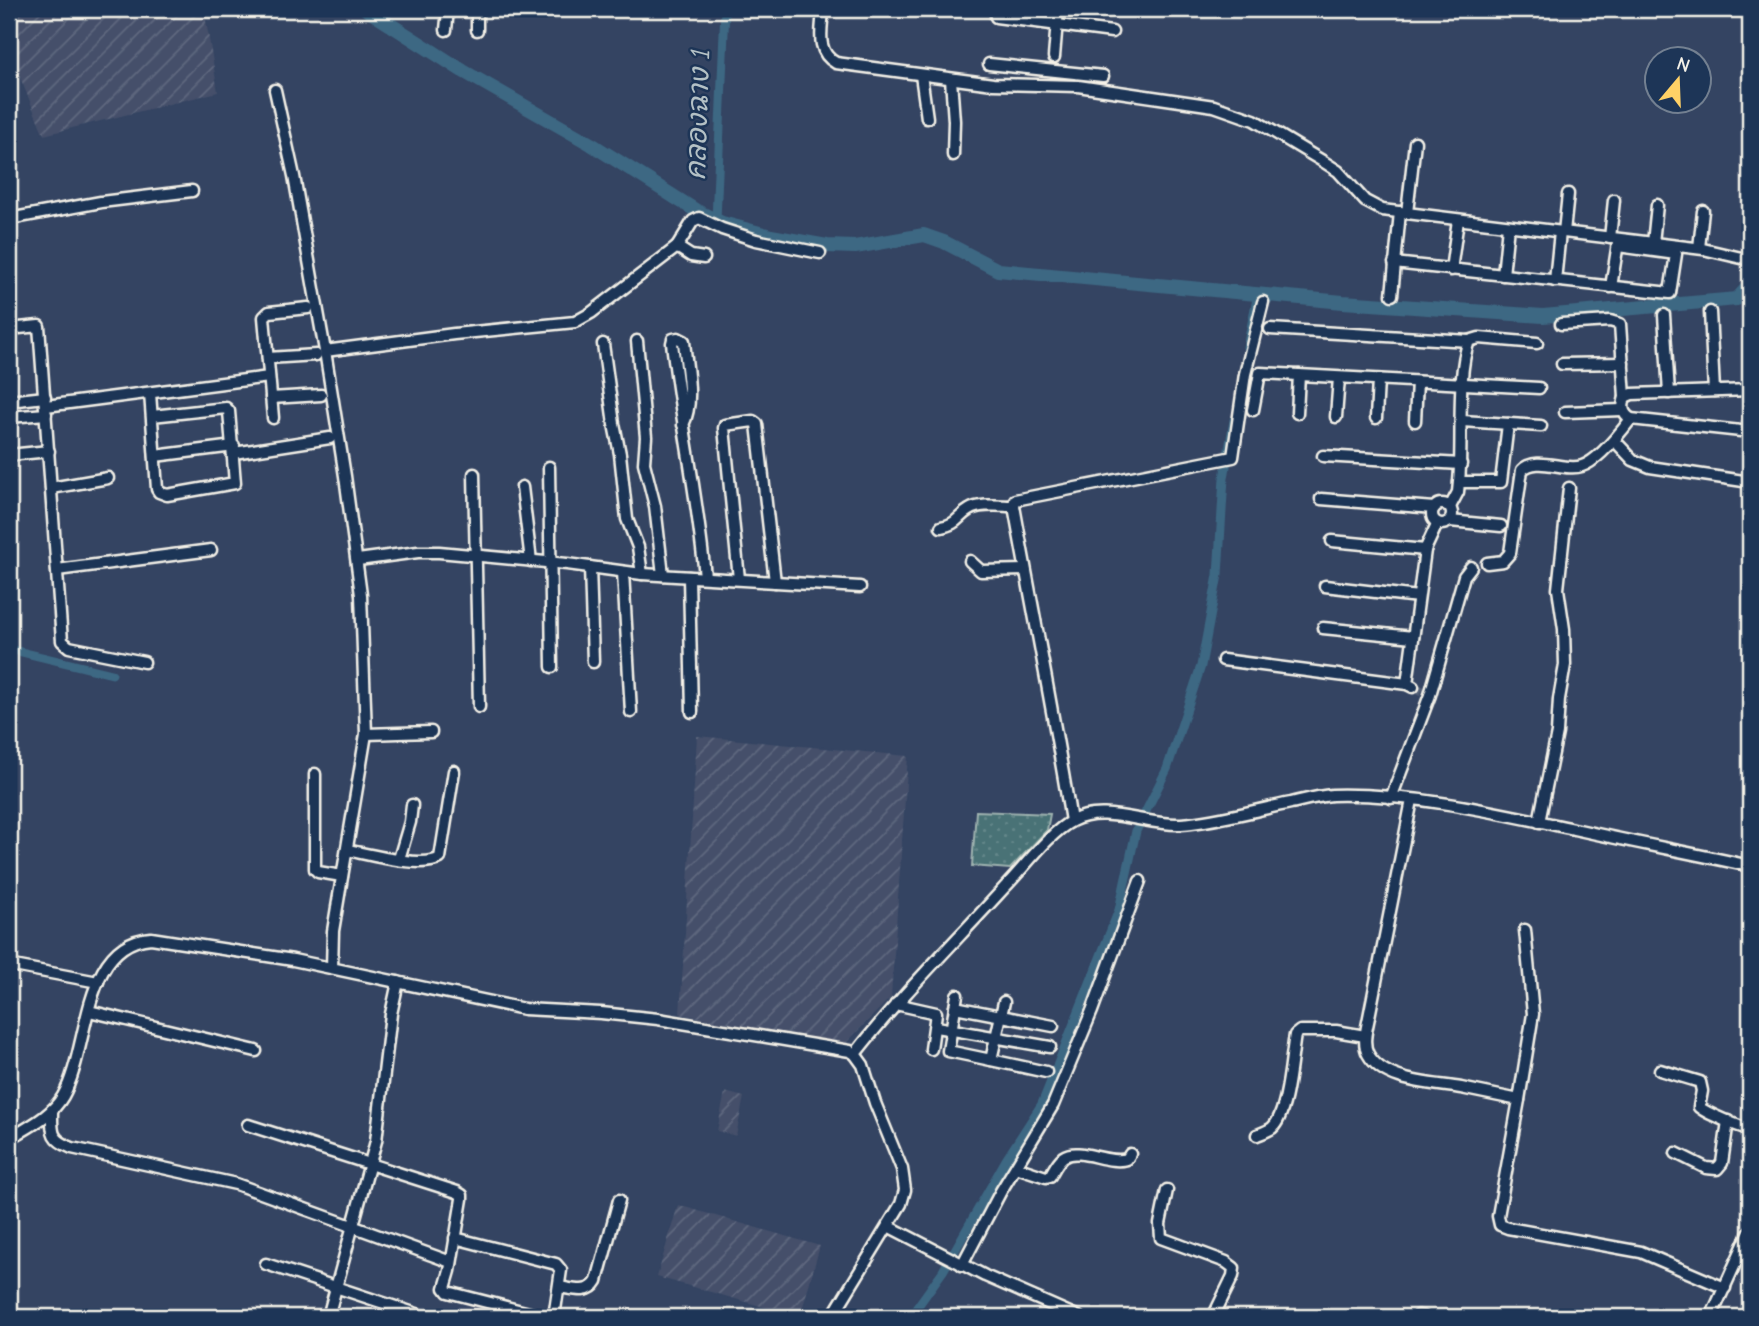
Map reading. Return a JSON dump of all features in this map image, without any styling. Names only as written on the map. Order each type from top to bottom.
[{"type":"street","points":[[446,30],[448,9]]},
{"type":"street","points":[[477,9],[477,30]]},
{"type":"street","points":[[823,9],[822,49],[829,60],[846,66],[993,83],[1051,84],[1214,106],[1254,120],[1338,171],[1372,207],[1562,232],[1675,254],[1670,293],[1394,263]]},
{"type":"street","points":[[1054,57],[1058,9]]},
{"type":"street","points":[[996,17],[1112,32]]},
{"type":"street","points":[[989,64],[1103,76]]},
{"type":"street","points":[[1051,84],[1053,70]]},
{"type":"street","points":[[921,75],[927,118]]},
{"type":"street","points":[[951,79],[953,155]]},
{"type":"street","points":[[275,90],[294,176],[320,353],[358,560],[366,729],[333,931],[332,968]]},
{"type":"street","points":[[1392,295],[1394,263],[1415,142]]},
{"type":"street","points":[[9,219],[101,202],[191,191]]},
{"type":"street","points":[[1555,281],[1568,194]]},
{"type":"street","points":[[1611,287],[1615,241],[1614,200]]},
{"type":"street","points":[[1653,243],[1657,205]]},
{"type":"street","points":[[1699,248],[1703,211]]},
{"type":"street","points":[[268,358],[454,334],[575,322],[591,313],[677,247],[693,221],[699,218],[756,240],[820,253]]},
{"type":"street","points":[[1451,270],[1458,220]]},
{"type":"street","points":[[1503,275],[1508,226]]},
{"type":"street","points":[[1615,241],[1699,248],[1750,260]]},
{"type":"street","points":[[677,247],[684,253],[704,258]]},
{"type":"street","points":[[1071,821],[1061,751],[1047,692],[1025,570],[1015,500],[1233,457],[1245,374],[1263,302]]},
{"type":"street","points":[[273,418],[265,314],[307,308]]},
{"type":"street","points":[[1710,312],[1714,391]]},
{"type":"street","points":[[1664,315],[1669,393]]},
{"type":"street","points":[[1561,324],[1610,321],[1620,324],[1625,397],[1622,410]]},
{"type":"street","points":[[9,329],[39,326],[62,640],[69,647],[144,662]]},
{"type":"street","points":[[1270,329],[1469,341],[1479,338],[1537,342]]},
{"type":"street","points":[[683,425],[689,411],[689,400],[684,347],[682,339],[675,338],[672,343],[683,425],[695,490],[705,578]]},
{"type":"street","points":[[637,341],[646,437],[644,463],[654,506],[663,575]]},
{"type":"street","points":[[1450,507],[1458,492],[1463,384],[1469,341]]},
{"type":"street","points":[[603,344],[627,519],[638,547],[642,574]]},
{"type":"street","points":[[1562,364],[1623,363]]},
{"type":"street","points":[[1253,410],[1260,373],[1539,388]]},
{"type":"street","points":[[1297,413],[1299,376]]},
{"type":"street","points":[[9,417],[45,406],[269,377]]},
{"type":"street","points":[[1336,417],[1339,378]]},
{"type":"street","points":[[1376,418],[1378,380]]},
{"type":"street","points":[[1415,421],[1418,382]]},
{"type":"street","points":[[1625,397],[1632,394],[1750,390]]},
{"type":"street","points":[[150,393],[157,489],[167,495],[232,486],[236,481],[234,450],[229,411],[226,408],[152,416]]},
{"type":"street","points":[[271,398],[321,395]]},
{"type":"street","points":[[9,401],[45,406]]},
{"type":"street","points":[[1565,412],[1622,410],[1631,419],[1750,432]]},
{"type":"street","points":[[1488,563],[1503,561],[1510,553],[1522,470],[1530,465],[1541,464],[1583,466],[1615,440],[1631,419]]},
{"type":"street","points":[[740,579],[724,428],[725,425],[754,421],[757,424],[763,462],[775,582]]},
{"type":"street","points":[[1462,421],[1541,426]]},
{"type":"street","points":[[1459,482],[1501,482],[1508,424]]},
{"type":"street","points":[[155,456],[234,450],[330,438]]},
{"type":"street","points":[[1615,440],[1633,460],[1650,467],[1750,482]]},
{"type":"street","points":[[9,456],[49,451]]},
{"type":"street","points":[[1323,456],[1461,464]]},
{"type":"street","points":[[549,467],[552,667]]},
{"type":"street","points":[[474,474],[479,707]]},
{"type":"street","points":[[51,488],[108,478]]},
{"type":"street","points":[[522,487],[531,561]]},
{"type":"street","points":[[1539,822],[1557,733],[1565,665],[1564,629],[1558,589],[1569,488]]},
{"type":"street","points":[[1321,499],[1434,508]]},
{"type":"street","points":[[1223,660],[1410,686],[1413,637],[1425,550],[1437,524],[1432,513],[1434,508],[1439,504],[1450,507],[1453,512],[1450,521]]},
{"type":"street","points":[[942,527],[953,525],[966,511],[974,507],[1014,506]]},
{"type":"street","points":[[1437,524],[1443,525],[1450,521],[1501,526]]},
{"type":"street","points":[[1332,541],[1425,550]]},
{"type":"street","points":[[57,570],[211,550]]},
{"type":"street","points":[[358,560],[425,552],[550,562],[642,574],[860,587]]},
{"type":"street","points":[[970,561],[981,571],[1025,570]]},
{"type":"street","points":[[590,567],[593,662]]},
{"type":"street","points":[[1391,798],[1428,694],[1464,576],[1471,567]]},
{"type":"street","points":[[623,572],[631,712]]},
{"type":"street","points":[[689,577],[692,712]]},
{"type":"street","points":[[1325,586],[1418,597]]},
{"type":"street","points":[[1323,628],[1413,637]]},
{"type":"street","points":[[366,729],[431,732]]},
{"type":"street","points":[[347,850],[398,859],[430,861],[440,858],[454,771]]},
{"type":"street","points":[[315,774],[315,869],[317,872],[342,876]]},
{"type":"street","points":[[855,1054],[896,1004],[1041,849],[1071,821],[1092,815],[1158,824],[1193,822],[1330,795],[1391,798],[1410,806],[1539,822],[1750,866]]},
{"type":"street","points":[[398,859],[410,822],[412,805]]},
{"type":"street","points":[[1410,806],[1365,1036],[1367,1052],[1376,1064],[1393,1074],[1519,1100]]},
{"type":"street","points":[[960,1264],[1053,1105],[1092,1011],[1140,881]]},
{"type":"street","points":[[1525,930],[1533,1014],[1497,1216],[1500,1225],[1641,1252],[1726,1287]]},
{"type":"street","points":[[9,1139],[52,1110],[63,1096],[71,1080],[98,982],[111,956],[136,939],[150,938],[332,968],[524,1009],[658,1019],[769,1036],[855,1054],[863,1065],[905,1181],[901,1204],[832,1317]]},
{"type":"street","points":[[9,965],[98,982]]},
{"type":"street","points":[[328,1317],[379,1127],[391,1014],[398,982]]},
{"type":"street","points":[[957,995],[948,1051],[1046,1072]]},
{"type":"street","points":[[991,1060],[1004,1002]]},
{"type":"street","points":[[896,1004],[936,1013],[931,1049]]},
{"type":"street","points":[[955,1007],[1053,1026]]},
{"type":"street","points":[[89,1011],[256,1051]]},
{"type":"street","points":[[936,1027],[1050,1047]]},
{"type":"street","points":[[1257,1135],[1272,1128],[1278,1120],[1295,1035],[1300,1031],[1336,1031],[1365,1036]]},
{"type":"street","points":[[1660,1070],[1700,1082],[1702,1091],[1699,1107],[1738,1127],[1750,1129]]},
{"type":"street","points":[[52,1110],[54,1137],[58,1142],[72,1148],[236,1184],[451,1262]]},
{"type":"street","points":[[1676,1153],[1706,1168],[1717,1169],[1722,1163],[1728,1121]]},
{"type":"street","points":[[248,1125],[462,1195],[444,1288],[447,1292],[545,1317]]},
{"type":"street","points":[[1016,1167],[1046,1177],[1062,1158],[1072,1153],[1117,1162],[1127,1159],[1130,1154]]},
{"type":"street","points":[[1167,1190],[1160,1224],[1161,1238],[1226,1262],[1234,1268],[1233,1276],[1213,1317]]},
{"type":"street","points":[[559,1287],[586,1291],[593,1288],[619,1200]]},
{"type":"street","points":[[888,1226],[960,1264],[1079,1317]]},
{"type":"street","points":[[1711,1317],[1750,1231]]},
{"type":"street","points":[[455,1238],[551,1261],[561,1270],[554,1317]]},
{"type":"street","points":[[266,1264],[426,1317]]},
{"type":"shaded area","points":[[9,9],[204,9],[218,92],[44,135],[9,51]]},
{"type":"shaded area","points":[[697,736],[908,756],[891,997],[844,1045],[680,1014]]},
{"type":"shaded area","points":[[725,1092],[744,1097],[736,1136],[717,1131]]},
{"type":"shaded area","points":[[678,1205],[820,1246],[800,1317],[657,1277]]},
{"type":"green space","points":[[976,811],[1050,814],[1047,830],[1010,869],[972,866]]},
{"type":"waterway","points":[[366,9],[463,71],[591,144],[695,210],[722,223],[771,236],[827,246],[855,247],[924,235],[944,242],[998,270],[1343,302],[1543,316],[1737,299],[1750,285]]},
{"type":"waterway","name":"คลองฉาง 1","points":[[716,220],[725,9]]},
{"type":"waterway","points":[[1247,347],[1258,294]]},
{"type":"waterway","points":[[910,1317],[943,1271],[1006,1160],[1042,1104],[1119,910],[1136,831],[1167,769],[1201,666],[1218,575],[1224,478],[1234,420]]},
{"type":"waterway","points":[[9,649],[112,674]]},
{"type":"tunnel","points":[[1413,687],[1425,693]]}]
